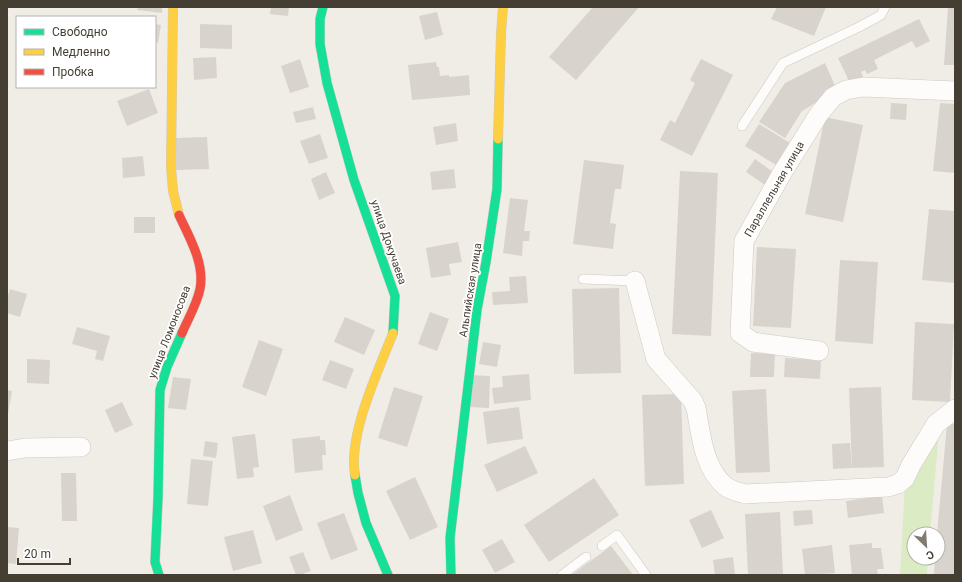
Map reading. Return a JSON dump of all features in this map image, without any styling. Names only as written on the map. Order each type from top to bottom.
[{"type":"street","name":"улица Ломоносова","points":[[159,575],[155,562],[160,390],[167,367],[200,289],[201,273],[197,256],[177,211],[172,191],[173,7]]},
{"type":"street","name":"улица Докучаева","points":[[323,7],[320,19],[320,44],[327,83],[354,180],[395,296],[393,333],[367,398],[355,444],[354,470],[366,523],[388,575]]},
{"type":"street","name":"Альпийская улица","points":[[451,575],[450,538],[477,310],[497,190],[503,7]]},
{"type":"street","name":"Параллельная улица","points":[[819,351],[753,342],[740,333],[744,241],[782,173],[818,114],[833,97],[846,90],[863,87],[955,91]]},
{"type":"street","points":[[635,281],[656,360],[693,401],[696,408],[705,454],[710,466],[725,486],[734,491],[745,494],[772,493],[888,487],[898,484],[905,478],[915,458],[936,424],[955,409]]},
{"type":"street","points":[[7,451],[26,448],[81,447]]},
{"type":"lane","points":[[742,126],[783,63],[859,27],[881,15],[886,7]]},
{"type":"lane","points":[[583,279],[635,281]]},
{"type":"lane","points":[[602,546],[617,535],[646,575]]},
{"type":"lane","points":[[562,575],[586,557]]},
{"type":"green space","points":[[939,432],[931,526],[906,526],[906,566],[928,566],[927,575],[900,575],[905,483]]},
{"type":"building","points":[[138,7],[162,7],[162,13],[137,10]]},
{"type":"building","points":[[271,7],[289,7],[288,16],[270,14]]},
{"type":"building","points":[[593,7],[639,7],[576,80],[549,57]]},
{"type":"building","points":[[777,7],[826,7],[814,36],[771,19]]},
{"type":"building","points":[[948,7],[955,7],[955,65],[944,65]]},
{"type":"building","points":[[437,12],[443,35],[425,40],[419,16]]},
{"type":"building","points":[[919,19],[930,41],[916,48],[912,41],[874,60],[878,69],[867,74],[865,70],[861,72],[865,81],[852,87],[838,58]]},
{"type":"building","points":[[156,24],[161,25],[158,43],[156,42]]},
{"type":"building","points":[[200,24],[232,25],[232,49],[200,48]]},
{"type":"building","points":[[216,57],[217,78],[194,80],[193,58]]},
{"type":"building","points":[[300,59],[309,87],[290,93],[281,66]]},
{"type":"building","points":[[701,59],[733,75],[692,156],[660,140],[670,120],[675,123],[695,83],[690,80]]},
{"type":"building","points":[[436,62],[437,67],[439,67],[440,76],[449,75],[449,77],[469,75],[470,95],[412,100],[408,65]]},
{"type":"building","points":[[825,63],[837,90],[802,111],[785,138],[759,122],[785,83]]},
{"type":"building","points":[[149,89],[158,113],[127,126],[117,101]]},
{"type":"building","points":[[891,103],[907,104],[906,120],[890,119]]},
{"type":"building","points":[[940,103],[955,104],[955,173],[933,171]]},
{"type":"building","points":[[313,107],[316,119],[296,123],[293,112]]},
{"type":"building","points":[[825,117],[863,125],[843,222],[805,214]]},
{"type":"building","points":[[456,123],[458,141],[436,145],[433,127]]},
{"type":"building","points":[[759,124],[795,146],[781,168],[745,146]]},
{"type":"building","points":[[320,134],[328,158],[309,164],[300,141]]},
{"type":"building","points":[[207,137],[209,169],[176,170],[175,138]]},
{"type":"building","points":[[143,156],[145,176],[123,178],[122,158]]},
{"type":"building","points":[[755,159],[773,172],[765,185],[746,172]]},
{"type":"building","points":[[584,160],[624,165],[621,189],[615,189],[610,223],[616,224],[613,249],[573,244]]},
{"type":"building","points":[[454,169],[456,188],[432,190],[430,172]]},
{"type":"building","points":[[680,171],[718,173],[711,336],[672,334]]},
{"type":"building","points":[[326,172],[335,193],[319,200],[311,179]]},
{"type":"building","points":[[510,198],[528,200],[524,231],[530,231],[529,241],[523,241],[522,256],[503,253]]},
{"type":"building","points":[[929,209],[955,211],[955,283],[922,280]]},
{"type":"building","points":[[134,217],[155,217],[155,233],[134,233]]},
{"type":"building","points":[[458,242],[462,262],[449,264],[451,275],[431,278],[426,248]]},
{"type":"building","points":[[757,247],[796,249],[791,328],[753,326]]},
{"type":"building","points":[[840,260],[878,262],[873,344],[835,341]]},
{"type":"building","points":[[526,276],[528,303],[493,305],[492,292],[510,291],[509,277]]},
{"type":"building","points":[[619,288],[621,373],[574,374],[572,289]]},
{"type":"building","points":[[10,289],[27,294],[20,317],[7,313],[7,298]]},
{"type":"building","points":[[430,312],[449,319],[437,351],[418,344]]},
{"type":"building","points":[[345,317],[375,330],[364,355],[334,342]]},
{"type":"building","points":[[915,322],[954,324],[950,402],[912,400]]},
{"type":"building","points":[[77,327],[110,336],[103,361],[95,359],[97,351],[72,344]]},
{"type":"building","points":[[259,340],[283,349],[266,396],[242,387]]},
{"type":"building","points":[[483,342],[501,345],[497,367],[479,364]]},
{"type":"building","points":[[751,353],[775,354],[774,377],[750,377]]},
{"type":"building","points":[[785,358],[821,360],[820,379],[784,377]]},
{"type":"building","points":[[27,359],[50,360],[49,384],[27,383]]},
{"type":"building","points":[[330,360],[354,369],[346,389],[322,380]]},
{"type":"building","points":[[529,374],[531,400],[494,404],[492,388],[503,387],[502,376]]},
{"type":"building","points":[[471,375],[490,376],[489,408],[469,407]]},
{"type":"building","points":[[173,377],[191,379],[186,410],[168,408]]},
{"type":"building","points":[[394,387],[423,396],[407,447],[378,438]]},
{"type":"building","points":[[881,387],[884,467],[852,468],[849,388]]},
{"type":"building","points":[[766,389],[770,472],[736,473],[732,391]]},
{"type":"building","points":[[7,390],[12,391],[8,414],[7,414]]},
{"type":"building","points":[[681,394],[684,484],[645,486],[642,395]]},
{"type":"building","points":[[122,402],[133,425],[115,433],[105,410]]},
{"type":"building","points":[[519,407],[523,439],[487,444],[483,412]]},
{"type":"building","points":[[947,424],[955,424],[955,575],[934,575],[935,566],[946,566],[946,526],[938,526]]},
{"type":"building","points":[[255,434],[259,467],[253,468],[254,477],[237,479],[232,437]]},
{"type":"building","points":[[320,436],[320,440],[325,440],[326,455],[322,455],[323,470],[295,473],[292,439]]},
{"type":"building","points":[[205,441],[218,443],[216,458],[203,456]]},
{"type":"building","points":[[850,443],[852,468],[833,469],[832,444]]},
{"type":"building","points":[[525,446],[538,473],[497,492],[484,465]]},
{"type":"building","points":[[191,459],[213,461],[208,506],[187,504]]},
{"type":"building","points":[[61,473],[76,473],[77,521],[62,521]]},
{"type":"building","points":[[415,477],[438,527],[410,540],[386,491]]},
{"type":"building","points":[[594,478],[619,515],[549,562],[524,525]]},
{"type":"building","points":[[290,495],[303,530],[276,541],[263,506]]},
{"type":"building","points":[[882,496],[884,513],[848,518],[846,501]]},
{"type":"building","points":[[711,510],[724,538],[702,548],[689,520]]},
{"type":"building","points":[[812,510],[813,524],[794,526],[793,511]]},
{"type":"building","points":[[780,512],[783,575],[748,575],[745,514]]},
{"type":"building","points":[[344,513],[358,550],[331,560],[317,523]]},
{"type":"building","points":[[7,527],[19,528],[16,564],[7,563]]},
{"type":"building","points":[[253,530],[262,563],[233,571],[224,537]]},
{"type":"building","points":[[502,539],[515,562],[495,573],[482,550]]},
{"type":"building","points":[[872,543],[872,548],[881,548],[884,569],[877,569],[878,575],[852,575],[849,545]]},
{"type":"building","points":[[832,545],[835,573],[805,575],[802,549]]},
{"type":"building","points":[[611,546],[633,575],[573,574]]},
{"type":"building","points":[[303,552],[311,571],[296,575],[289,557]]},
{"type":"building","points":[[733,557],[735,575],[715,575],[713,560]]},
{"type":"traffic: fast","points":[[323,7],[320,19],[320,44],[327,83],[354,180],[395,296],[393,333]]},
{"type":"traffic: fast","points":[[451,575],[450,538],[477,310],[497,189],[498,139]]},
{"type":"traffic: fast","points":[[159,575],[155,562],[160,390],[167,367],[182,333]]},
{"type":"traffic: fast","points":[[355,475],[366,523],[388,575]]},
{"type":"traffic: slow","points":[[173,7],[171,167],[173,191],[179,215]]},
{"type":"traffic: slow","points":[[498,139],[503,7]]},
{"type":"traffic: slow","points":[[355,475],[354,459],[360,422],[393,333]]},
{"type":"traffic: jam","points":[[179,215],[195,250],[201,279],[197,300],[182,333]]}]
